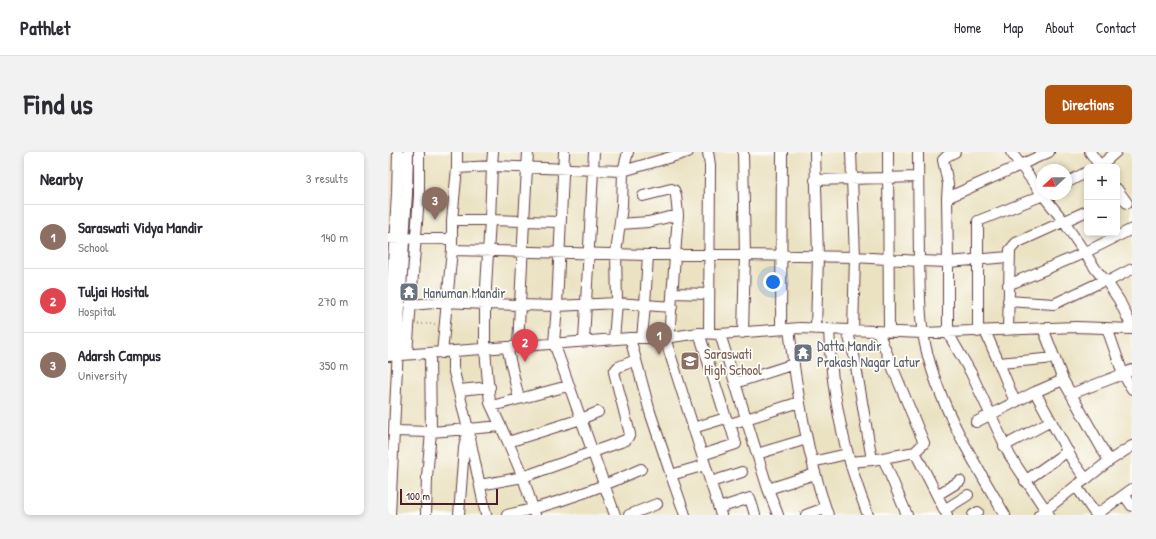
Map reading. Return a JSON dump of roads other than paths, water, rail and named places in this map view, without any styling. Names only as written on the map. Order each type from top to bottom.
[{"type":"street","points":[[390,515],[394,431],[395,354],[392,314],[398,152]]},
{"type":"street","points":[[396,238],[408,152]]},
{"type":"street","points":[[395,354],[409,324],[419,196],[419,152]]},
{"type":"street","points":[[442,353],[452,250],[452,220],[458,152]]},
{"type":"street","points":[[493,152],[487,250],[485,350],[492,406],[524,477],[534,512]]},
{"type":"street","points":[[518,346],[528,152]]},
{"type":"street","points":[[564,152],[554,343],[614,515]]},
{"type":"street","points":[[584,341],[594,152]]},
{"type":"street","points":[[614,339],[617,303],[616,253],[620,224],[623,171],[628,152]]},
{"type":"street","points":[[457,168],[492,166],[623,171],[688,152]]},
{"type":"street","points":[[702,454],[736,444],[728,421],[704,333],[709,294],[710,164],[708,152]]},
{"type":"street","points":[[743,152],[745,255],[743,333]]},
{"type":"street","points":[[782,152],[782,255],[785,329],[794,364],[812,462],[826,511],[806,515]]},
{"type":"street","points":[[815,152],[818,256],[816,329]]},
{"type":"street","points":[[851,152],[856,258],[850,330],[872,460]]},
{"type":"street","points":[[888,152],[889,332]]},
{"type":"street","points":[[918,152],[919,261],[923,333],[934,373],[949,412],[1005,515]]},
{"type":"street","points":[[955,152],[946,156],[943,160],[948,184],[948,333],[970,373],[1004,446],[1045,513],[1109,460],[1132,446]]},
{"type":"street","points":[[1011,152],[1036,185]]},
{"type":"street","points":[[948,198],[1050,152]]},
{"type":"street","points":[[1090,152],[1097,164]]},
{"type":"street","points":[[1102,164],[1116,152]]},
{"type":"street","points":[[1072,180],[1084,174]]},
{"type":"street","points":[[815,180],[918,177]]},
{"type":"street","points":[[643,196],[671,189],[674,190],[676,195],[678,215],[676,255],[672,307],[667,338],[719,513],[750,498],[755,515]]},
{"type":"street","points":[[1015,402],[999,363],[981,331],[978,221],[1036,197]]},
{"type":"street","points":[[395,354],[430,354],[554,343],[630,338],[667,338],[704,333],[743,333],[785,329],[948,333],[1043,328],[1132,328],[1128,310],[1084,253],[1048,200]]},
{"type":"street","points":[[1008,330],[1010,250],[1016,243],[1084,213]]},
{"type":"street","points":[[620,224],[648,222],[678,215]]},
{"type":"street","points":[[452,220],[560,222]]},
{"type":"street","points":[[1008,285],[1084,253],[1132,229]]},
{"type":"street","points":[[396,238],[452,239]]},
{"type":"street","points":[[452,250],[589,252],[648,255],[782,255],[948,262],[1009,257]]},
{"type":"street","points":[[642,338],[648,255]]},
{"type":"street","points":[[1008,300],[1054,304],[1132,269]]},
{"type":"street","points":[[673,293],[709,294]]},
{"type":"street","points":[[410,305],[446,302],[557,306],[617,303],[672,307]]},
{"type":"street","points":[[1043,328],[1063,380],[1109,460]]},
{"type":"street","points":[[1107,328],[1128,372],[1132,389]]},
{"type":"street","points":[[830,329],[835,396],[842,437],[868,515]]},
{"type":"street","points":[[812,462],[848,458],[872,460],[914,452],[924,444],[878,332]]},
{"type":"street","points":[[720,334],[768,489],[778,515]]},
{"type":"street","points":[[630,338],[650,412],[686,515]]},
{"type":"street","points":[[507,347],[519,399]]},
{"type":"street","points":[[453,352],[453,368],[468,429],[486,515]]},
{"type":"street","points":[[426,515],[430,432],[430,354]]},
{"type":"street","points":[[999,363],[1055,358]]},
{"type":"street","points":[[480,485],[524,477],[626,440],[629,437],[629,430],[614,372],[618,367],[636,360]]},
{"type":"street","points":[[735,383],[794,364]]},
{"type":"street","points":[[1071,394],[1128,372]]},
{"type":"street","points":[[976,422],[1035,392],[1063,380]]},
{"type":"street","points":[[492,406],[568,386]]},
{"type":"street","points":[[459,390],[490,387]]},
{"type":"street","points":[[1035,392],[1068,451],[1086,479]]},
{"type":"street","points":[[693,428],[747,418],[800,402]]},
{"type":"street","points":[[508,442],[581,419],[598,412]]},
{"type":"street","points":[[1004,446],[1051,421]]},
{"type":"street","points":[[394,431],[430,432],[501,426]]},
{"type":"street","points":[[459,515],[464,448],[468,429]]},
{"type":"street","points":[[758,454],[807,439]]},
{"type":"street","points":[[1025,481],[1068,451]]},
{"type":"street","points":[[914,452],[946,512],[968,495]]},
{"type":"street","points":[[883,458],[907,515]]},
{"type":"street","points":[[671,475],[705,465]]},
{"type":"street","points":[[507,515],[534,512],[604,486],[641,469]]},
{"type":"street","points":[[711,482],[742,472]]},
{"type":"street","points":[[768,489],[815,474]]},
{"type":"street","points":[[937,495],[960,481]]},
{"type":"street","points":[[1076,486],[1096,515],[1128,492],[1132,506]]},
{"type":"street","points":[[629,515],[657,504]]},
{"type":"place","name":"Adarsh Campus","points":[[435,220]]},
{"type":"place","name":"Hanuman Mandir","points":[[409,292]]},
{"type":"place","name":"Datta Mandir Prakash Nagar Latur","points":[[803,353]]},
{"type":"place","name":"Saraswati Vidya Mandir","points":[[659,355]]},
{"type":"place","name":"Saraswati High School","points":[[690,361]]},
{"type":"place","name":"Tuljai Hosital","points":[[525,362]]}]
